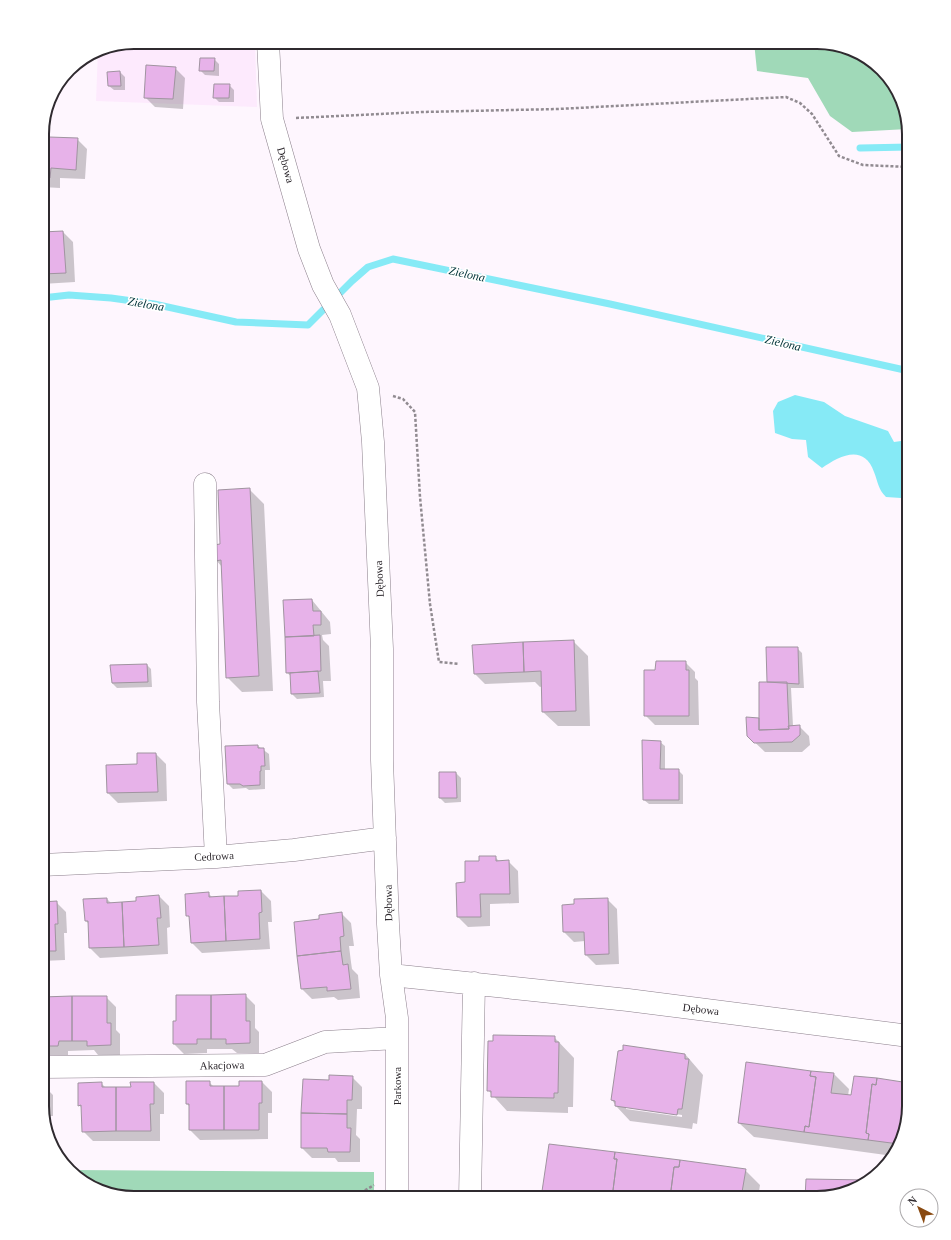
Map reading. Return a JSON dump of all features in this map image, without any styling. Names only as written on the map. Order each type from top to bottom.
[{"type":"street","name":"Dębowa","points":[[268,49],[272,119],[309,249],[323,285],[340,315],[368,388],[373,442],[382,649],[382,760],[391,975],[474,983],[817,1023],[902,1035]]},
{"type":"street","points":[[205,484],[208,702],[216,856]]},
{"type":"street","name":"Cedrowa","points":[[49,865],[216,856],[294,850],[385,838]]},
{"type":"street","name":"Parkowa","points":[[391,975],[397,1018],[398,1038],[397,1191]]},
{"type":"street","points":[[470,1191],[474,983]]},
{"type":"street","name":"Akacjowa","points":[[49,1067],[265,1065],[325,1042],[398,1038]]},
{"type":"path","points":[[272,119],[422,112],[558,109],[786,96],[800,103],[812,114],[839,156],[863,165],[902,167]]},
{"type":"path","points":[[368,388],[404,399],[415,412],[420,496],[430,604],[439,662],[459,664]]},
{"type":"shaded area","points":[[134,49],[255,49],[257,107],[96,101],[98,58],[112,52]]},
{"type":"green space","points":[[755,49],[822,49],[844,54],[859,60],[873,70],[888,87],[897,107],[902,129],[852,132],[830,116],[808,78],[757,71]]},
{"type":"green space","points":[[78,1170],[374,1172],[374,1191],[134,1191],[107,1186],[87,1177]]},
{"type":"water","points":[[795,395],[824,402],[845,416],[888,431],[894,442],[901,441],[902,498],[886,497],[883,494],[870,463],[864,457],[858,455],[843,456],[822,468],[808,457],[806,440],[792,439],[775,433],[773,411],[778,402]]},
{"type":"building","points":[[200,58],[215,58],[214,71],[199,71]]},
{"type":"building","points":[[146,65],[176,67],[173,99],[144,98]]},
{"type":"building","points":[[120,71],[121,86],[108,86],[107,72]]},
{"type":"building","points":[[214,84],[230,84],[229,98],[213,98]]},
{"type":"building","points":[[49,137],[78,138],[76,170],[51,168],[49,178]]},
{"type":"building","points":[[63,231],[66,273],[49,274],[49,232]]},
{"type":"building","points":[[250,488],[259,676],[226,678],[221,560],[215,561],[214,545],[220,544],[218,490]]},
{"type":"building","points":[[312,599],[313,611],[321,611],[321,625],[313,625],[314,636],[285,637],[283,600]]},
{"type":"building","points":[[320,635],[321,671],[286,673],[285,637]]},
{"type":"building","points":[[574,640],[576,711],[542,712],[541,671],[524,672],[523,642]]},
{"type":"building","points":[[523,642],[524,672],[474,674],[472,645]]},
{"type":"building","points":[[766,647],[798,647],[799,684],[767,682]]},
{"type":"building","points":[[656,661],[686,661],[686,670],[689,670],[689,716],[644,716],[644,670],[655,670]]},
{"type":"building","points":[[147,664],[148,682],[112,683],[110,665]]},
{"type":"building","points":[[318,671],[320,693],[291,694],[290,673]]},
{"type":"building","points":[[759,682],[787,682],[789,729],[759,730]]},
{"type":"building","points":[[746,717],[759,718],[759,730],[789,729],[788,726],[800,725],[800,735],[792,742],[754,743],[747,736]]},
{"type":"building","points":[[642,740],[661,741],[660,769],[679,769],[679,800],[643,800]]},
{"type":"building","points":[[258,745],[258,748],[264,748],[265,766],[261,766],[260,785],[243,786],[240,784],[227,784],[225,746]]},
{"type":"building","points":[[137,753],[156,753],[158,792],[107,793],[106,765],[137,764]]},
{"type":"building","points":[[439,772],[456,772],[457,798],[439,798]]},
{"type":"building","points":[[479,856],[496,856],[496,861],[509,860],[510,894],[480,894],[481,917],[457,917],[456,883],[465,882],[465,861],[479,861]]},
{"type":"building","points":[[261,890],[262,912],[259,913],[260,939],[226,941],[224,896],[238,896],[238,891]]},
{"type":"building","points":[[209,892],[209,897],[224,896],[226,941],[191,943],[189,916],[186,916],[185,894]]},
{"type":"building","points":[[159,895],[161,918],[157,918],[159,945],[124,947],[122,902],[136,901],[136,897]]},
{"type":"building","points":[[107,898],[107,903],[122,902],[124,947],[89,948],[88,921],[85,921],[83,899]]},
{"type":"building","points":[[608,898],[609,954],[585,955],[584,932],[563,932],[562,905],[574,904],[574,899]]},
{"type":"building","points":[[57,901],[58,924],[55,924],[56,951],[49,951],[49,902]]},
{"type":"building","points":[[342,912],[344,936],[340,937],[341,951],[297,956],[294,922],[319,919],[319,915]]},
{"type":"building","points":[[341,951],[343,965],[348,964],[351,989],[327,991],[327,987],[301,989],[297,956]]},
{"type":"building","points":[[246,994],[246,1021],[250,1021],[250,1043],[226,1044],[226,1039],[211,1039],[211,995]]},
{"type":"building","points":[[176,995],[211,995],[211,1039],[197,1039],[197,1044],[173,1044],[173,1021],[176,1021]]},
{"type":"building","points":[[72,996],[107,996],[107,1023],[111,1023],[111,1045],[87,1046],[87,1041],[72,1041]]},
{"type":"building","points":[[72,996],[72,1041],[59,1041],[58,1046],[49,1046],[49,997]]},
{"type":"building","points":[[493,1035],[555,1036],[555,1042],[559,1042],[558,1093],[554,1093],[554,1098],[491,1097],[491,1091],[487,1091],[488,1041],[493,1041]]},
{"type":"building","points":[[623,1045],[685,1054],[685,1059],[689,1059],[682,1109],[678,1109],[677,1115],[615,1106],[615,1101],[611,1100],[618,1051],[623,1050]]},
{"type":"building","points":[[746,1062],[811,1071],[810,1076],[816,1077],[809,1127],[805,1126],[804,1132],[738,1123]]},
{"type":"building","points":[[811,1071],[834,1073],[831,1093],[851,1095],[854,1076],[877,1078],[876,1085],[872,1084],[866,1133],[869,1134],[868,1140],[804,1132],[805,1126],[809,1127],[816,1077],[810,1076]]},
{"type":"building","points":[[329,1075],[353,1076],[352,1100],[347,1100],[347,1114],[301,1113],[303,1079],[329,1080]]},
{"type":"building","points":[[877,1078],[902,1082],[902,1111],[893,1143],[868,1140],[869,1134],[866,1133],[872,1084],[876,1085]]},
{"type":"building","points":[[186,1081],[210,1081],[210,1086],[224,1086],[224,1130],[189,1130],[189,1104],[186,1104]]},
{"type":"building","points":[[239,1081],[262,1081],[262,1103],[259,1103],[259,1130],[224,1130],[224,1086],[239,1086]]},
{"type":"building","points":[[102,1082],[102,1087],[116,1087],[116,1131],[82,1132],[81,1105],[78,1106],[78,1083]]},
{"type":"building","points":[[130,1082],[154,1082],[154,1104],[150,1104],[151,1131],[116,1131],[116,1087],[131,1087]]},
{"type":"building","points":[[301,1113],[347,1114],[347,1128],[351,1128],[350,1152],[328,1152],[327,1148],[301,1148]]},
{"type":"building","points":[[549,1144],[615,1152],[614,1159],[617,1159],[613,1191],[542,1191]]},
{"type":"building","points":[[615,1152],[680,1160],[679,1167],[674,1167],[671,1191],[613,1191],[617,1159],[614,1159]]},
{"type":"building","points":[[680,1160],[746,1169],[742,1191],[671,1191],[674,1167],[679,1167]]},
{"type":"building","points":[[806,1179],[858,1180],[839,1188],[805,1191]]},
{"type":"waterway","points":[[860,148],[902,147]]},
{"type":"waterway","name":"Zielona","points":[[49,297],[69,295],[111,298],[154,304],[236,322],[308,325],[368,267],[393,259],[610,304],[902,369]]}]
